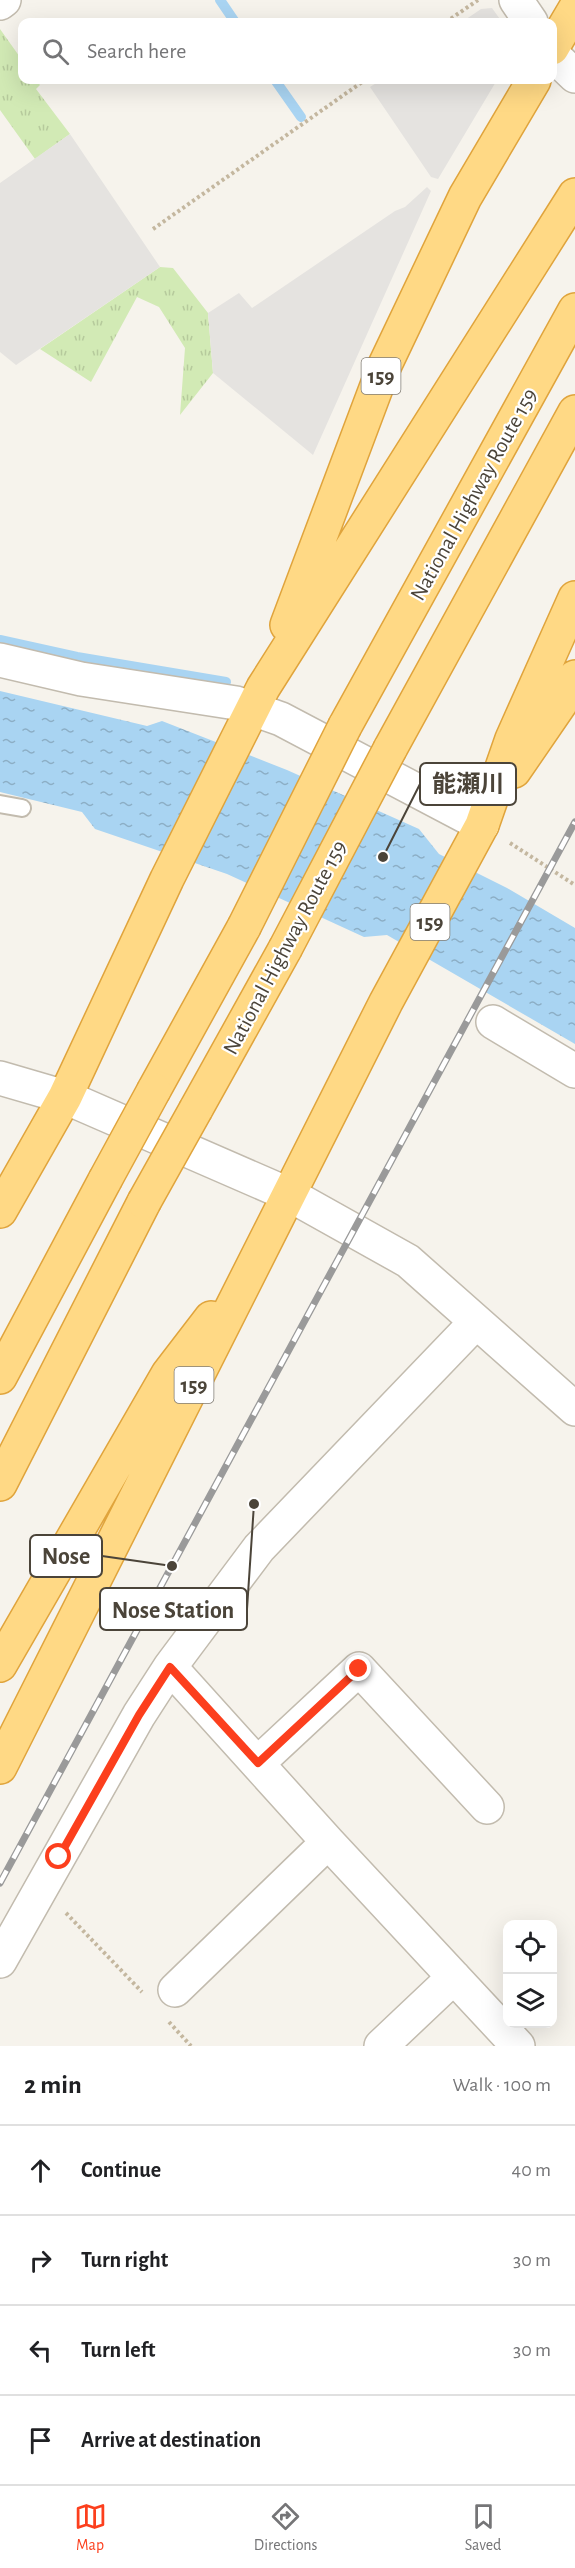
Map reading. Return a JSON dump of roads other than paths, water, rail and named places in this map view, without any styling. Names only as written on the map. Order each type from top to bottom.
[{"type":"highway","points":[[557,40],[575,9]]},
{"type":"highway","name":"159","points":[[0,1211],[65,1097],[167,879],[254,705],[384,367],[465,197],[532,84]]},
{"type":"highway","name":"159","points":[[254,705],[575,195]]},
{"type":"highway","name":"National Highway Route 159","points":[[0,1377],[244,927],[345,726],[575,310]]},
{"type":"highway","name":"National Highway Route 159","points":[[0,1484],[144,1202],[285,950],[390,749],[575,412]]},
{"type":"highway","name":"159","points":[[482,824],[512,739],[575,597]]},
{"type":"highway","name":"159","points":[[0,1767],[386,1002],[482,824],[575,677]]},
{"type":"highway","name":"159","points":[[0,1665],[168,1374],[258,1257]]},
{"type":"street","points":[[516,0],[528,18]]},
{"type":"street","points":[[557,59],[575,76]]},
{"type":"street","points":[[0,660],[81,678],[254,705],[482,824]]},
{"type":"street","points":[[494,1022],[575,1071]]},
{"type":"street","points":[[2,1084],[65,1097],[290,1194],[408,1261],[575,1409]]},
{"type":"street","points":[[0,1960],[139,1715],[170,1667],[259,1548],[476,1322]]},
{"type":"street","points":[[170,1667],[328,1842],[518,2046]]},
{"type":"street","points":[[258,1763],[359,1669],[488,1807]]},
{"type":"street","points":[[162,2002],[328,1842]]},
{"type":"street","points":[[381,2046],[454,1977]]},
{"type":"lane","points":[[0,804],[22,808]]},
{"type":"water","points":[[0,691],[147,726],[162,721],[287,770],[419,829],[439,854],[507,888],[575,928],[575,1044],[387,935],[364,937],[227,874],[95,829],[82,812],[0,792]]},
{"type":"waterway","points":[[220,0],[232,18]]},
{"type":"waterway","points":[[278,84],[301,117]]},
{"type":"waterway","points":[[0,640],[77,657],[226,682]]},
{"type":"railway","points":[[0,1883],[575,822]]},
{"type":"place","name":"能瀬川","points":[[383,857]]},
{"type":"place","name":"Nose Station","points":[[254,1504]]},
{"type":"place","name":"Nose","points":[[172,1566]]}]
